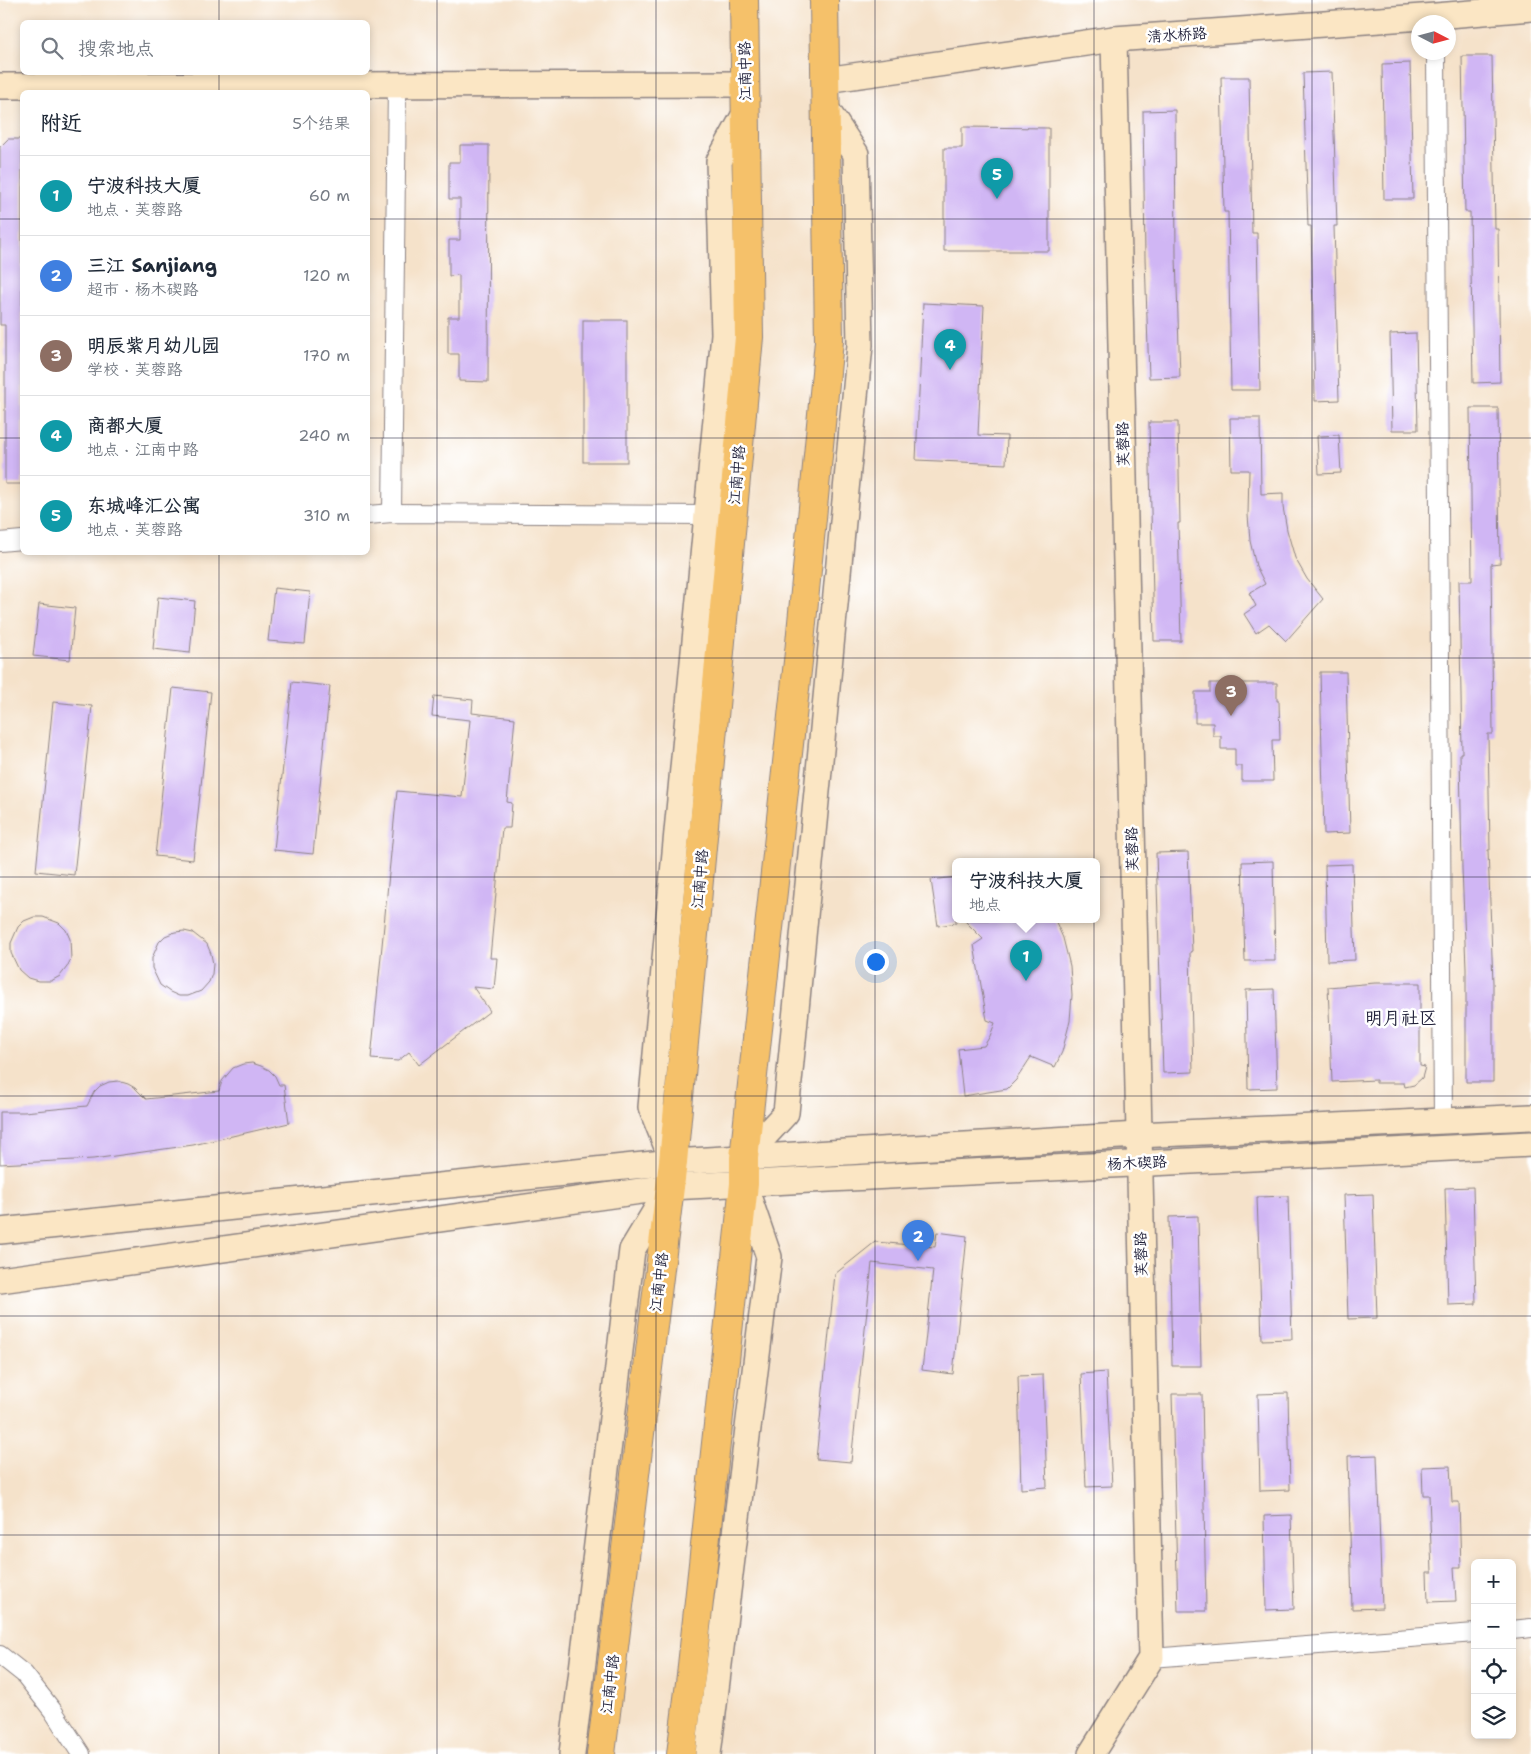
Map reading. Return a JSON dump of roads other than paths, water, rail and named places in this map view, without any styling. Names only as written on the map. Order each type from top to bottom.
[{"type":"main road","name":"江南中路","points":[[601,1754],[672,1174],[749,337],[744,0]]},
{"type":"main road","points":[[682,1754],[829,341],[824,0]]},
{"type":"street","name":"清水桥路","points":[[1456,17],[1531,8]]},
{"type":"street","name":"清水桥路","points":[[825,80],[1114,39],[1411,21]]},
{"type":"street","name":"芙蓉路","points":[[1114,39],[1150,1658]]},
{"type":"street","points":[[1436,60],[1443,1122]]},
{"type":"street","points":[[0,86],[745,84]]},
{"type":"street","points":[[392,513],[397,85]]},
{"type":"street","points":[[744,1171],[786,1113],[860,345],[856,154],[825,107]]},
{"type":"street","points":[[572,1754],[632,1250],[672,1174],[651,1108],[724,334],[719,161],[746,112]]},
{"type":"street","points":[[370,515],[392,513],[707,515]]},
{"type":"street","points":[[0,542],[20,540]]},
{"type":"street","name":"杨木碶路","points":[[744,1171],[1138,1135],[1531,1117]]},
{"type":"street","name":"杨木碶路","points":[[744,1171],[1138,1163],[1531,1144]]},
{"type":"street","points":[[0,1231],[672,1174],[744,1171]]},
{"type":"street","points":[[708,1754],[769,1257],[744,1171]]},
{"type":"street","points":[[0,1280],[672,1174]]},
{"type":"street","points":[[1516,1630],[1531,1628]]},
{"type":"street","points":[[1091,1754],[1150,1658],[1471,1633]]},
{"type":"street","points":[[0,1655],[24,1674],[53,1711],[81,1754]]},
{"type":"place","name":"东城峰汇公寓","points":[[997,199]]},
{"type":"place","name":"商都大厦","points":[[950,370]]},
{"type":"place","name":"明辰紫月幼儿园","points":[[1231,716]]},
{"type":"place","name":"宁波科技大厦","points":[[1026,981]]},
{"type":"place","name":"三江 Sanjiang","points":[[918,1261]]},
{"type":"district","name":"明月社区","points":[[1401,1018]]}]
